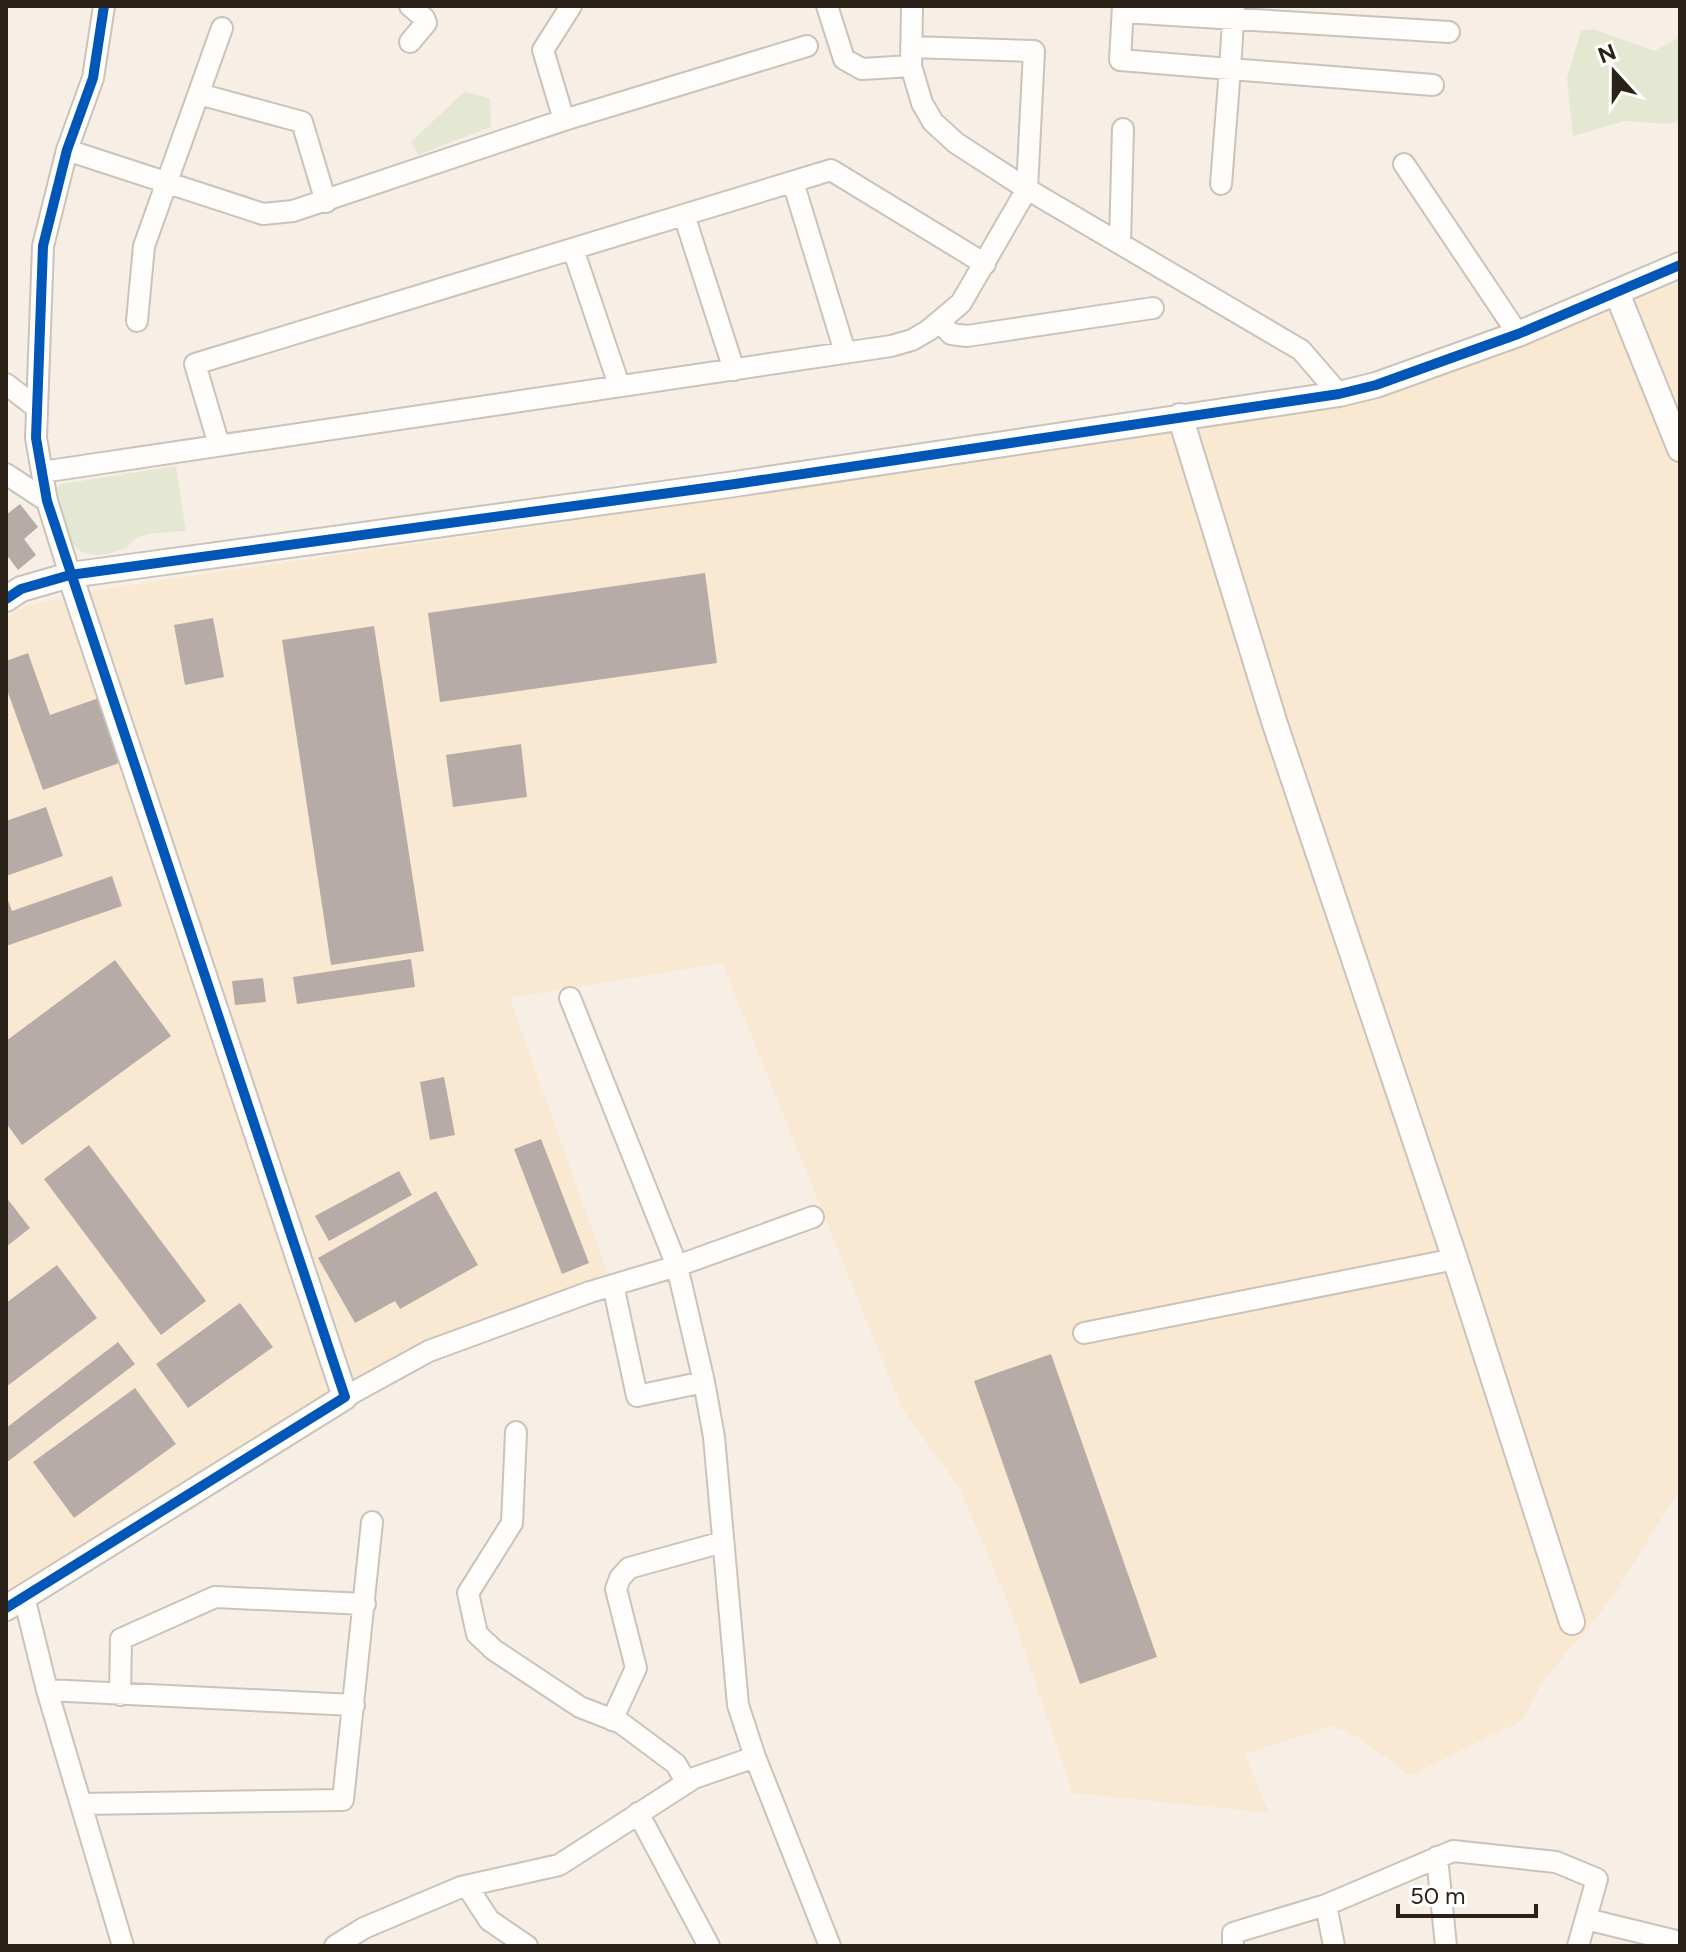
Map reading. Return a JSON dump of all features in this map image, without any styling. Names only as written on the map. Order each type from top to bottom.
[{"type":"street","points":[[104,6],[93,78],[67,150],[43,246],[36,438],[47,501],[70,575],[345,1397]]},
{"type":"street","points":[[410,6],[426,23],[410,42]]},
{"type":"street","points":[[564,120],[543,50],[571,6]]},
{"type":"street","points":[[42,472],[734,370],[891,346],[912,340],[940,322],[961,303],[1027,189],[1034,51],[911,56],[862,69],[844,59],[827,6]]},
{"type":"street","points":[[912,6],[911,56],[922,103],[933,122],[956,143],[1027,189],[1301,350],[1339,394]]},
{"type":"street","points":[[1433,85],[1120,60],[1123,9],[1233,11],[1449,32]]},
{"type":"street","points":[[1221,184],[1233,11]]},
{"type":"street","points":[[137,321],[144,246],[222,28]]},
{"type":"street","points":[[67,150],[263,214],[293,211],[564,120],[807,46]]},
{"type":"street","points":[[199,94],[302,122],[326,202]]},
{"type":"street","points":[[1120,242],[1123,129]]},
{"type":"street","points":[[1404,164],[1518,334]]},
{"type":"street","points":[[219,445],[195,364],[831,170],[985,264]]},
{"type":"street","points":[[793,182],[845,352]]},
{"type":"street","points":[[684,215],[734,370]]},
{"type":"street","points":[[573,249],[619,385]]},
{"type":"street","points":[[6,599],[21,589],[70,575],[750,482],[1339,394],[1376,385],[1518,334],[1680,265]]},
{"type":"street","points":[[1617,293],[1680,449]]},
{"type":"street","points":[[940,322],[951,334],[967,336],[1153,308]]},
{"type":"street","points":[[6,384],[37,408]]},
{"type":"street","points":[[1180,416],[1275,724],[1455,1259],[1572,1622]]},
{"type":"street","points":[[6,474],[47,501]]},
{"type":"street","points":[[570,998],[677,1266],[714,1437],[738,1705],[755,1757],[830,1946]]},
{"type":"street","points":[[123,1946],[47,1690],[15,1602],[345,1397],[429,1351],[813,1217]]},
{"type":"street","points":[[1084,1333],[1455,1259]]},
{"type":"street","points":[[613,1285],[637,1396],[704,1382]]},
{"type":"street","points":[[516,1432],[512,1523],[468,1593],[477,1634],[494,1650],[580,1707],[621,1723],[676,1764],[686,1782]]},
{"type":"street","points":[[81,1804],[343,1800],[372,1522]]},
{"type":"street","points":[[612,1720],[636,1668],[616,1589],[620,1578],[629,1568],[723,1542]]},
{"type":"street","points":[[120,1695],[121,1639],[215,1597],[365,1604]]},
{"type":"street","points":[[47,1690],[354,1705]]},
{"type":"street","points":[[335,1946],[364,1928],[467,1886],[559,1865],[686,1782],[755,1757]]},
{"type":"street","points":[[638,1813],[709,1946]]},
{"type":"street","points":[[1233,1946],[1233,1933],[1326,1905],[1453,1851],[1556,1862],[1597,1879],[1578,1946]]},
{"type":"street","points":[[1437,1857],[1446,1946]]},
{"type":"street","points":[[467,1886],[489,1920],[527,1946]]},
{"type":"street","points":[[1326,1905],[1334,1946]]},
{"type":"street","points":[[1586,1919],[1680,1942]]},
{"type":"shaded area","points":[[1680,282],[1680,1489],[1613,1597],[1541,1684],[1523,1720],[1410,1776],[1359,1738],[1332,1726],[1245,1754],[1269,1813],[1072,1793],[1010,1608],[960,1489],[902,1409],[722,963],[510,998],[608,1274],[431,1340],[363,1375],[6,1597],[6,617],[23,607],[109,588],[906,473],[1354,404]]},
{"type":"green space","points":[[1593,29],[1654,51],[1680,37],[1680,121],[1667,124],[1624,121],[1573,136],[1567,78],[1581,31]]},
{"type":"green space","points":[[464,92],[490,98],[491,127],[418,155],[411,142]]},
{"type":"green space","points":[[176,466],[186,531],[141,536],[124,549],[103,554],[89,554],[72,543],[55,491],[61,484]]},
{"type":"building","points":[[20,504],[38,527],[24,539],[36,555],[18,570],[6,554],[6,515]]},
{"type":"building","points":[[705,573],[717,663],[440,702],[428,613]]},
{"type":"building","points":[[213,618],[224,677],[185,685],[174,625]]},
{"type":"building","points":[[374,626],[424,951],[331,965],[282,640]]},
{"type":"building","points":[[28,653],[50,715],[99,698],[122,762],[43,790],[6,687],[6,661]]},
{"type":"building","points":[[521,744],[527,797],[453,807],[446,755]]},
{"type":"building","points":[[46,807],[63,856],[6,876],[6,821]]},
{"type":"building","points":[[112,876],[122,906],[6,946],[6,895],[12,911]]},
{"type":"building","points":[[411,959],[415,987],[297,1004],[293,977]]},
{"type":"building","points":[[115,960],[171,1036],[22,1145],[6,1123],[6,1041]]},
{"type":"building","points":[[263,978],[266,1002],[235,1005],[232,981]]},
{"type":"building","points":[[444,1077],[455,1135],[430,1140],[420,1082]]},
{"type":"building","points":[[541,1139],[589,1263],[562,1274],[514,1149]]},
{"type":"building","points":[[89,1145],[206,1301],[161,1335],[44,1179]]},
{"type":"building","points":[[399,1171],[412,1195],[329,1241],[315,1216]]},
{"type":"building","points":[[436,1191],[478,1265],[400,1309],[395,1301],[355,1323],[318,1258]]},
{"type":"building","points":[[6,1197],[30,1228],[6,1247]]},
{"type":"building","points":[[57,1265],[97,1318],[6,1387],[6,1303]]},
{"type":"building","points":[[240,1303],[273,1347],[188,1408],[156,1364]]},
{"type":"building","points":[[118,1342],[135,1364],[6,1463],[6,1428]]},
{"type":"building","points":[[1051,1354],[1157,1657],[1080,1684],[974,1381]]},
{"type":"building","points":[[135,1388],[176,1444],[74,1518],[33,1462]]},
{"type":"cycle path","points":[[6,1608],[345,1397],[47,501],[36,438],[43,246],[67,150],[93,78],[104,6]]},
{"type":"cycle path","points":[[6,599],[21,589],[70,575],[735,484],[1339,394],[1376,385],[1518,334],[1680,265]]}]
